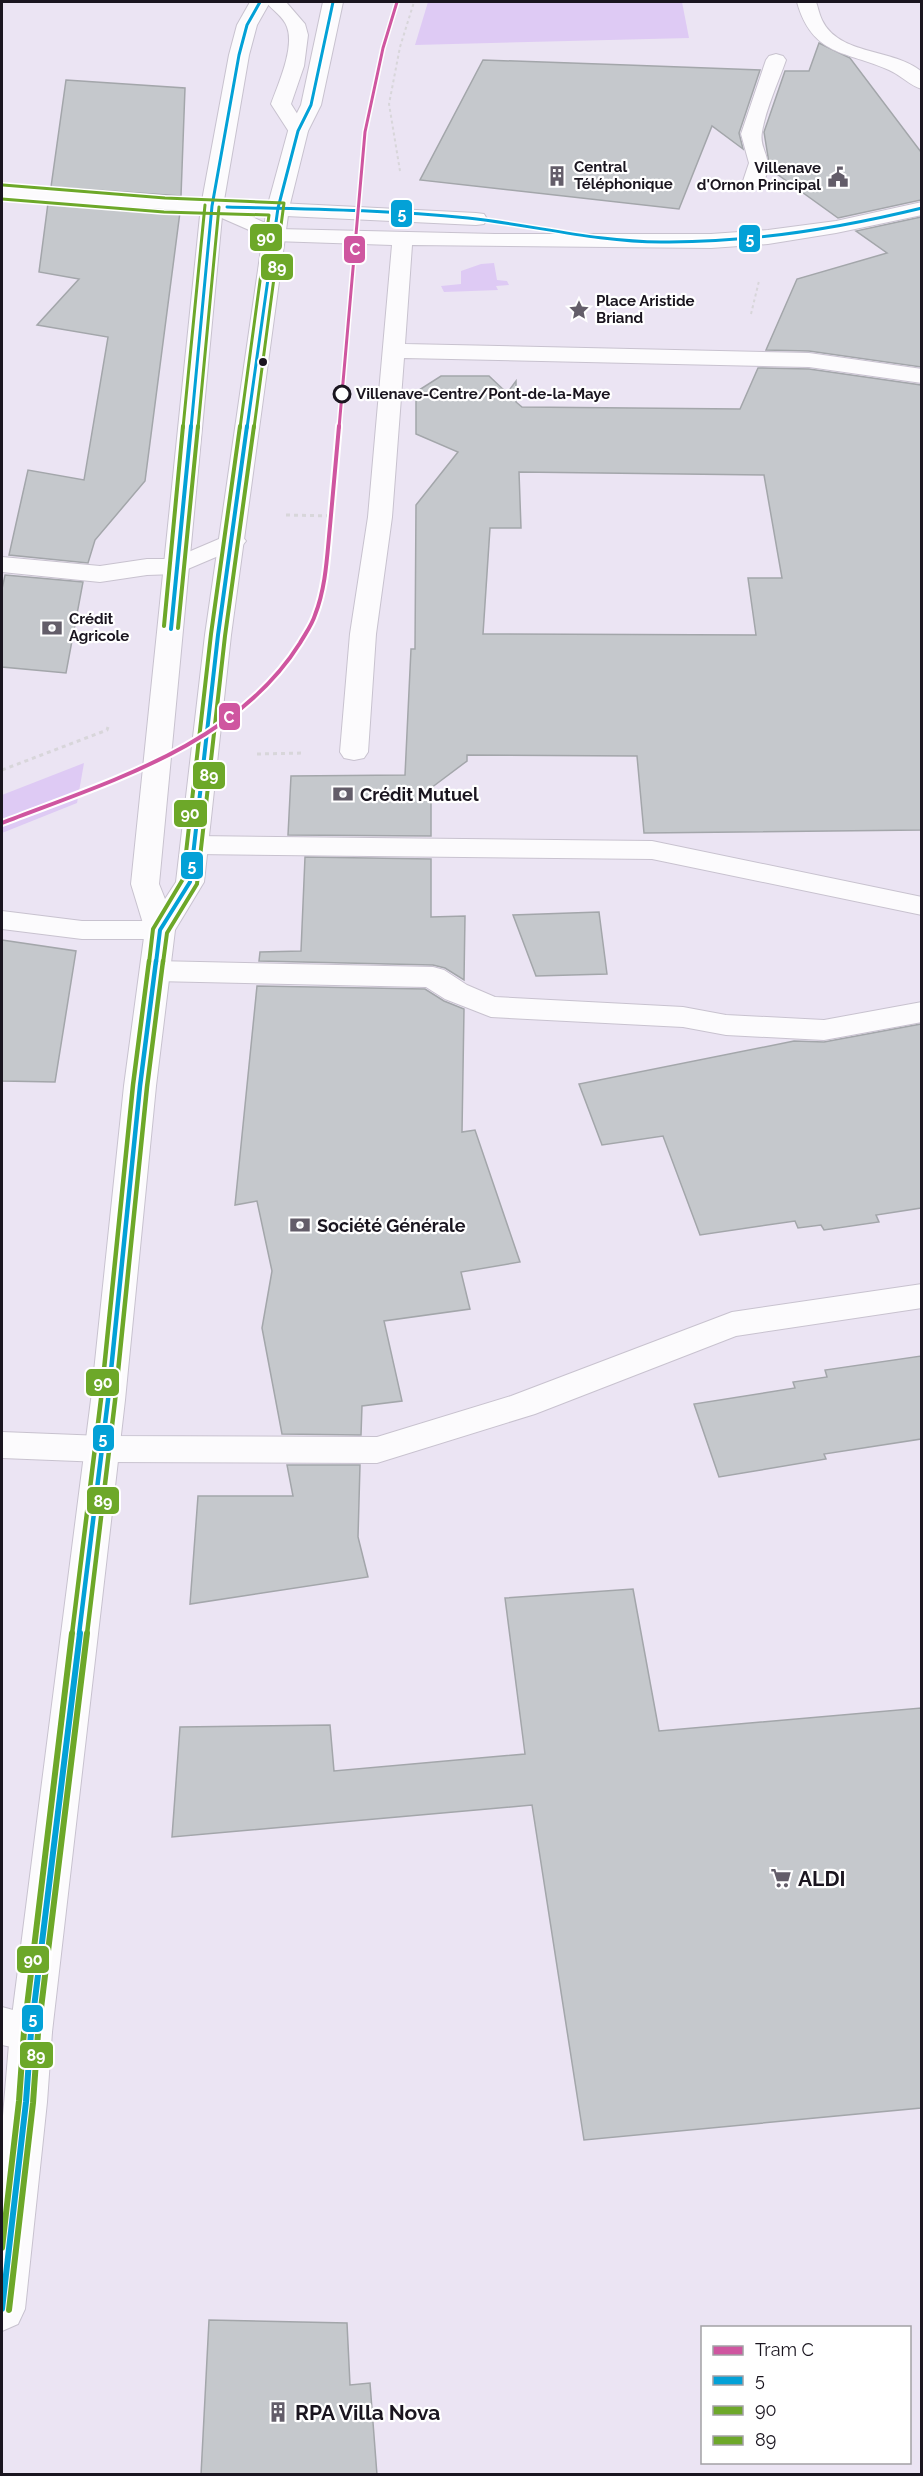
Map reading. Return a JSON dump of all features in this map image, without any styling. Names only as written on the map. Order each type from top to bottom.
[{"type":"main road","points":[[2,2309],[26,2102],[16,2029],[102,1449],[160,930],[145,884],[212,206],[239,56],[247,25],[260,2]]},
{"type":"main road","points":[[276,2],[296,24],[298,33],[295,57],[281,104],[298,131]]},
{"type":"main road","points":[[160,930],[190,882],[218,635],[278,208],[298,131],[311,105],[333,2]]},
{"type":"main road","points":[[807,2],[814,24],[836,46],[893,65],[916,77],[921,83]]},
{"type":"main road","points":[[754,181],[759,163],[751,134],[776,60]]},
{"type":"main road","points":[[2,192],[81,200],[278,208],[501,221],[632,241]]},
{"type":"main road","points":[[212,206],[274,235],[495,241],[711,241],[768,237],[836,227],[921,208]]},
{"type":"main road","points":[[354,752],[363,634],[380,517],[402,246]]},
{"type":"main road","points":[[394,351],[809,360],[921,376]]},
{"type":"main road","points":[[2,565],[100,574],[147,567],[176,566],[233,541]]},
{"type":"main road","points":[[195,845],[652,850],[921,906]]},
{"type":"main road","points":[[2,920],[82,930],[160,930]]},
{"type":"main road","points":[[155,971],[433,977],[456,992],[490,1006],[683,1017],[726,1025],[824,1030],[921,1012]]},
{"type":"main road","points":[[2,1445],[102,1449],[377,1450],[523,1405],[732,1324],[921,1296]]},
{"type":"path","points":[[396,159],[389,104],[400,48],[414,2]]},
{"type":"path","points":[[287,506],[286,516],[380,517]]},
{"type":"path","points":[[2,770],[107,730]]},
{"type":"path","points":[[246,754],[354,752]]},
{"type":"shaded area","points":[[428,2],[682,2],[689,38],[415,45]]},
{"type":"shaded area","points":[[494,263],[497,280],[507,281],[509,285],[496,286],[498,290],[444,292],[441,286],[461,284],[461,271],[481,264]]},
{"type":"shaded area","points":[[84,763],[77,803],[2,833],[2,795]]},
{"type":"building","points":[[819,43],[850,58],[921,152],[921,200],[838,218],[770,169],[764,132],[785,71],[809,71]]},
{"type":"building","points":[[483,60],[760,70],[739,133],[743,149],[712,126],[679,209],[420,180]]},
{"type":"building","points":[[66,80],[185,88],[181,196],[51,187]]},
{"type":"building","points":[[48,203],[180,212],[145,481],[95,540],[88,563],[9,555],[28,470],[84,480],[108,337],[37,325],[79,279],[39,272]]},
{"type":"building","points":[[921,217],[921,367],[809,351],[766,350],[797,279],[887,253],[856,231]]},
{"type":"building","points":[[758,368],[809,369],[921,385],[921,830],[644,833],[637,756],[467,755],[467,761],[431,788],[431,836],[288,835],[291,776],[405,775],[411,649],[415,649],[416,505],[458,452],[416,434],[416,392],[441,376],[489,376],[507,393],[516,381],[516,402],[522,407],[740,409]],"holes":[[[519,472],[764,475],[782,578],[748,578],[756,635],[483,634],[490,528],[521,528]]]},
{"type":"building","points":[[5,575],[83,582],[66,673],[2,667],[2,589]]},
{"type":"building","points":[[305,857],[431,859],[431,917],[465,916],[464,980],[445,968],[433,965],[259,961],[260,952],[301,951]]},
{"type":"building","points":[[599,912],[607,974],[536,976],[513,915]]},
{"type":"building","points":[[2,940],[76,951],[55,1082],[2,1081]]},
{"type":"building","points":[[257,986],[425,989],[444,1001],[464,1009],[462,1132],[475,1130],[520,1262],[461,1272],[470,1309],[384,1321],[402,1401],[362,1406],[361,1435],[282,1434],[262,1328],[272,1271],[257,1201],[235,1205]]},
{"type":"building","points":[[921,1024],[921,1208],[876,1215],[879,1222],[824,1230],[821,1225],[798,1228],[795,1221],[700,1235],[663,1136],[602,1145],[579,1084],[794,1041],[824,1042]]},
{"type":"building","points":[[921,1356],[921,1439],[824,1454],[826,1459],[719,1477],[694,1404],[795,1388],[793,1382],[827,1377],[825,1370]]},
{"type":"building","points":[[287,1465],[360,1465],[358,1537],[368,1577],[190,1604],[198,1496],[293,1496]]},
{"type":"building","points":[[633,1589],[659,1731],[921,1708],[921,2108],[584,2140],[532,1805],[172,1837],[180,1727],[330,1725],[334,1771],[525,1754],[505,1598]]},
{"type":"building","name":"RPA Villa Nova","points":[[209,2320],[347,2323],[350,2385],[370,2383],[377,2475],[201,2475]]},
{"type":"tram line","name":"C","points":[[2,823],[135,770],[219,725],[256,696],[288,662],[313,621],[326,572],[365,132],[383,48],[397,2]]},
{"type":"transit line","name":"5","points":[[171,629],[212,206],[239,55],[247,25],[260,2]]},
{"type":"transit line","name":"5","points":[[2,2309],[26,2102],[31,2032],[108,1400],[140,1086],[160,930],[190,882],[218,635],[278,208],[298,131],[311,105],[333,2]]},
{"type":"transit line","name":"89","points":[[3,185],[165,198],[279,201],[284,203],[285,208],[225,636],[197,884],[167,933],[147,1087],[115,1401],[38,2033],[33,2103],[9,2310]]},
{"type":"transit line","name":"90","points":[[2,199],[164,212],[269,215],[211,634],[183,879],[153,929],[133,1085],[101,1399],[24,2031],[19,2101],[2,2248]]},
{"type":"transit line","name":"89","points":[[164,626],[205,205]]},
{"type":"transit line","name":"90","points":[[178,628],[219,207]]},
{"type":"transit line","name":"5","points":[[227,207],[377,212],[467,218],[601,238],[658,242],[696,242],[772,236],[847,225],[922,208]]},
{"type":"place","name":"Central Téléphonique","points":[[557,176]]},
{"type":"place","name":"Villenave d'Ornon Principal","points":[[838,177]]},
{"type":"place","name":"Place Aristide Briand","points":[[579,310]]},
{"type":"place","name":"Villenave-Centre/Pont-de-la-Maye","points":[[342,394]]},
{"type":"place","name":"Crédit Agricole","points":[[52,628]]},
{"type":"place","name":"Crédit Mutuel","points":[[343,794]]},
{"type":"place","name":"Société Générale","points":[[300,1225]]},
{"type":"place","name":"ALDI","points":[[781,1878]]},
{"type":"place","name":"RPA Villa Nova","points":[[278,2412]]}]
